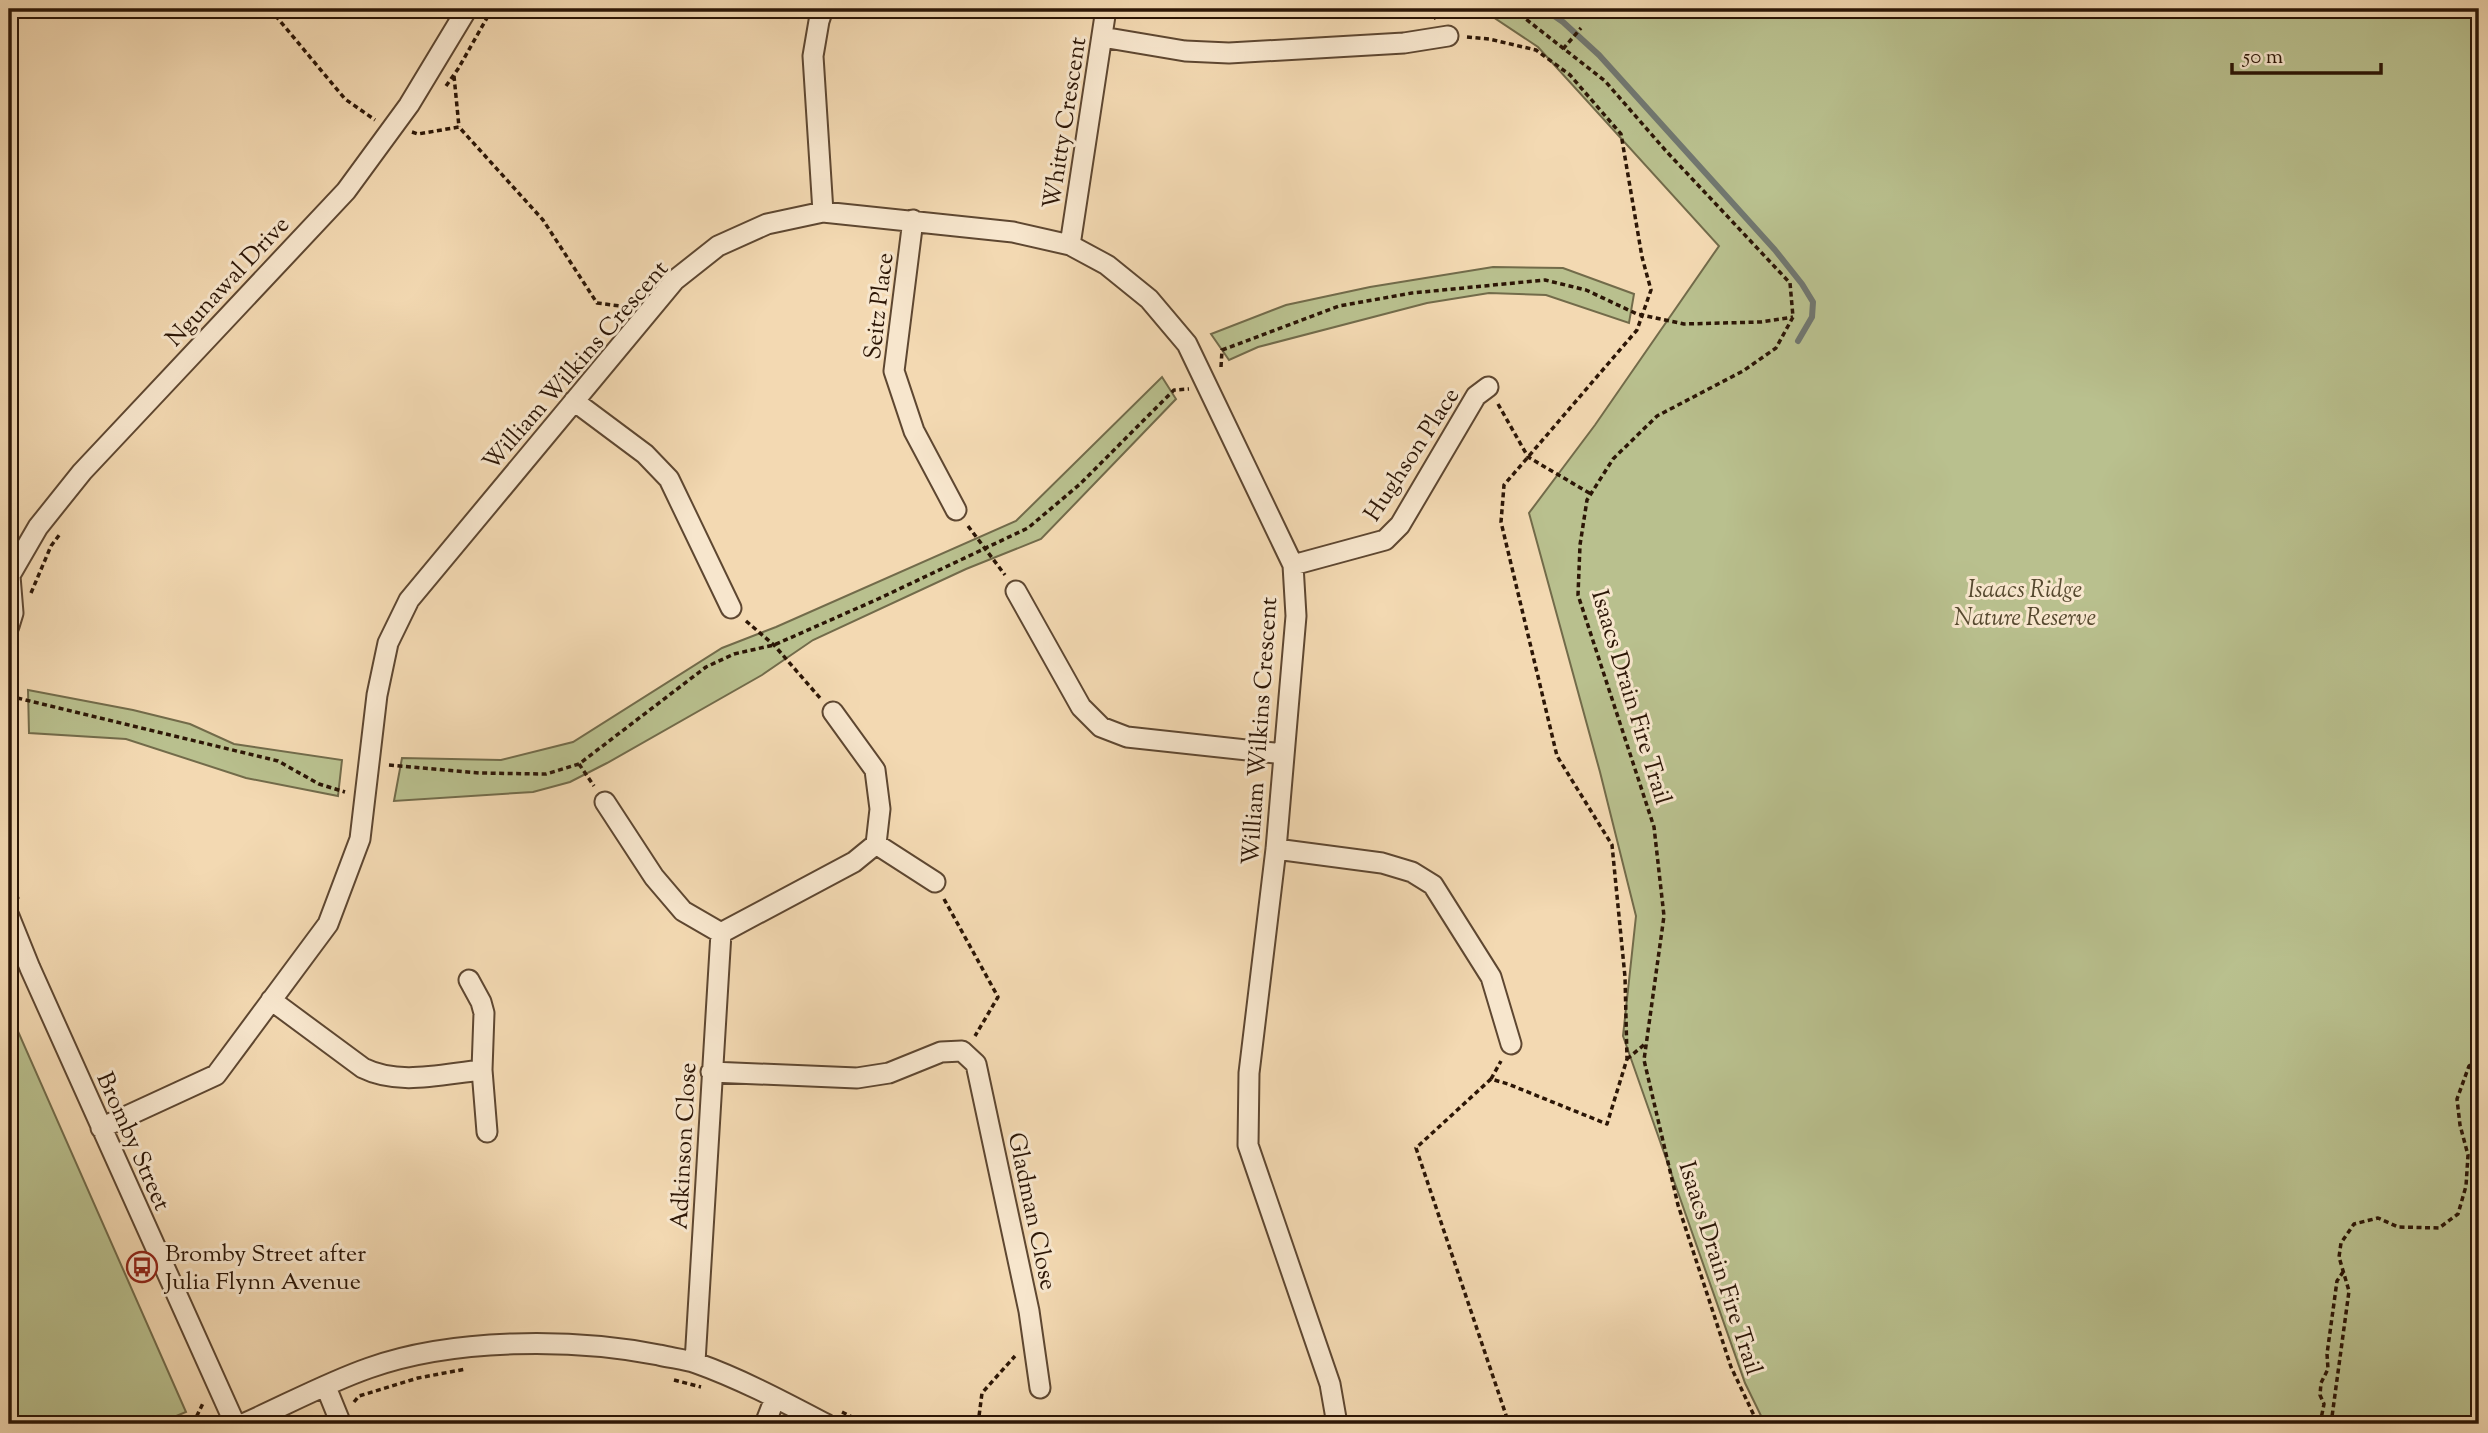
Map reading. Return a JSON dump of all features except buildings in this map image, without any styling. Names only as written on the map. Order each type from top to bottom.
[{"type":"street","name":"Ngunawal Drive","points":[[9,626],[13,613],[9,577],[38,527],[82,472],[346,191],[409,106],[467,9]]},
{"type":"street","points":[[822,212],[813,56],[819,21],[824,9]]},
{"type":"street","name":"Whitty Crescent","points":[[1070,245],[1106,9]]},
{"type":"street","points":[[1102,37],[1185,51],[1229,53],[1404,43],[1448,36]]},
{"type":"street","name":"William Wilkins Crescent","points":[[102,1128],[216,1075],[328,923],[360,839],[370,778],[377,695],[388,643],[409,600],[675,280],[718,246],[767,224],[822,212],[1013,232],[1070,245],[1107,265],[1149,299],[1187,344],[1197,384],[1293,565],[1296,616],[1276,849],[1250,1073],[1248,1145],[1329,1384],[1337,1424]]},
{"type":"street","name":"Seitz Place","points":[[913,220],[894,371],[915,431],[956,510]]},
{"type":"street","name":"Hughson Place","points":[[1293,565],[1385,540],[1400,525],[1476,396],[1488,387]]},
{"type":"street","points":[[574,401],[645,454],[669,479],[731,608]]},
{"type":"street","points":[[1016,591],[1081,706],[1101,727],[1127,737],[1284,754]]},
{"type":"street","points":[[605,802],[654,877],[683,911],[721,933],[855,862],[876,844],[880,809],[875,770],[833,712]]},
{"type":"street","points":[[876,844],[935,882]]},
{"type":"street","points":[[1276,849],[1382,863],[1412,872],[1433,885],[1490,977],[1511,1044]]},
{"type":"street","name":"Bromby Street","points":[[9,916],[235,1424]]},
{"type":"street","name":"Adkinson Close","points":[[695,1362],[721,933]]},
{"type":"street","points":[[469,980],[484,1013],[482,1070],[487,1132]]},
{"type":"street","points":[[271,1000],[363,1068],[378,1075],[397,1079],[482,1070]]},
{"type":"street","points":[[711,1072],[858,1078],[889,1073],[968,1044]]},
{"type":"street","name":"Gladman Close","points":[[968,1044],[976,1064],[1033,1336],[1040,1388]]},
{"type":"street","points":[[243,1424],[370,1367],[417,1355],[489,1346],[549,1344],[625,1348],[695,1362],[775,1398],[829,1416]]},
{"type":"street","points":[[326,1387],[345,1416]]},
{"type":"street","points":[[765,1424],[775,1398]]},
{"type":"path","points":[[270,9],[345,99],[379,123],[418,134],[459,127]]},
{"type":"path","points":[[9,696],[278,761],[319,784],[352,794],[370,778],[479,773],[546,774],[579,764],[706,667],[733,654],[774,645],[1028,528],[1080,484],[1174,390],[1220,375],[1222,350],[1339,306],[1412,293],[1545,280],[1586,290],[1642,315],[1684,324],[1761,322],[1793,317],[1790,283],[1666,151],[1605,81],[1513,9]]},
{"type":"path","points":[[1563,49],[1581,28]]},
{"type":"path","points":[[1448,36],[1489,39],[1536,50],[1570,75],[1621,134],[1642,257],[1651,290],[1637,330],[1504,485],[1500,522],[1557,756],[1612,845],[1625,977],[1627,1059],[1606,1124],[1490,1079],[1416,1148],[1509,1424]]},
{"type":"path","points":[[454,74],[459,127],[543,220],[597,303],[635,308]]},
{"type":"path","name":"Isaacs Drain Fire Trail","points":[[1758,1424],[1731,1367],[1678,1205],[1644,1060],[1664,916],[1654,827],[1578,595],[1580,545],[1587,500],[1613,459],[1657,416],[1743,371],[1776,348],[1793,317]]},
{"type":"path","points":[[1488,387],[1528,457],[1591,494]]},
{"type":"path","points":[[956,510],[1016,591]]},
{"type":"path","points":[[731,608],[774,645],[833,712]]},
{"type":"path","points":[[579,764],[605,802]]},
{"type":"path","points":[[935,882],[998,996],[968,1044]]},
{"type":"path","points":[[1627,1059],[1647,1043]]},
{"type":"path","points":[[2331,1424],[2349,1292],[2339,1257],[2341,1242],[2354,1224],[2378,1219],[2398,1227],[2439,1228],[2458,1214],[2466,1186],[2468,1155],[2460,1125],[2458,1099],[2469,1066],[2479,1058]]},
{"type":"path","points":[[2320,1424],[2323,1404],[2320,1395],[2321,1383],[2328,1369],[2327,1354],[2337,1281],[2343,1272]]},
{"type":"path","points":[[978,1424],[982,1393],[1033,1336]]},
{"type":"path","points":[[345,1416],[359,1396],[418,1378],[469,1368]]},
{"type":"path","points":[[668,1378],[706,1389]]},
{"type":"path","points":[[829,1416],[866,1424]]},
{"type":"path","points":[[299,1419],[314,1419],[319,1424]]},
{"type":"green space","name":"Isaacs Ridge Nature Reserve","points":[[1481,9],[2479,9],[2479,1424],[1765,1424],[1745,1383],[1623,1036],[1636,916],[1600,772],[1529,513],[1595,425],[1719,246],[1538,47]]},
{"type":"green space","points":[[1493,267],[1563,268],[1634,294],[1629,323],[1546,295],[1489,293],[1427,303],[1258,347],[1229,360],[1211,334],[1286,305],[1370,287]]},
{"type":"green space","points":[[1162,377],[1176,399],[1041,539],[966,569],[813,640],[762,675],[570,782],[533,792],[394,801],[402,758],[501,760],[573,742],[722,648],[776,627],[1016,521]]},
{"type":"green space","points":[[28,690],[190,724],[234,744],[342,760],[338,796],[246,778],[126,739],[29,733]]},
{"type":"green space","points":[[9,1011],[186,1412],[157,1424],[9,1424]]},
{"type":"waterway","points":[[1544,9],[1563,22],[1599,55],[1775,250],[1802,284],[1813,302],[1812,317],[1798,341]]},
{"type":"place","name":"Bromby Street after Julia Flynn Avenue","points":[[142,1267]]}]
